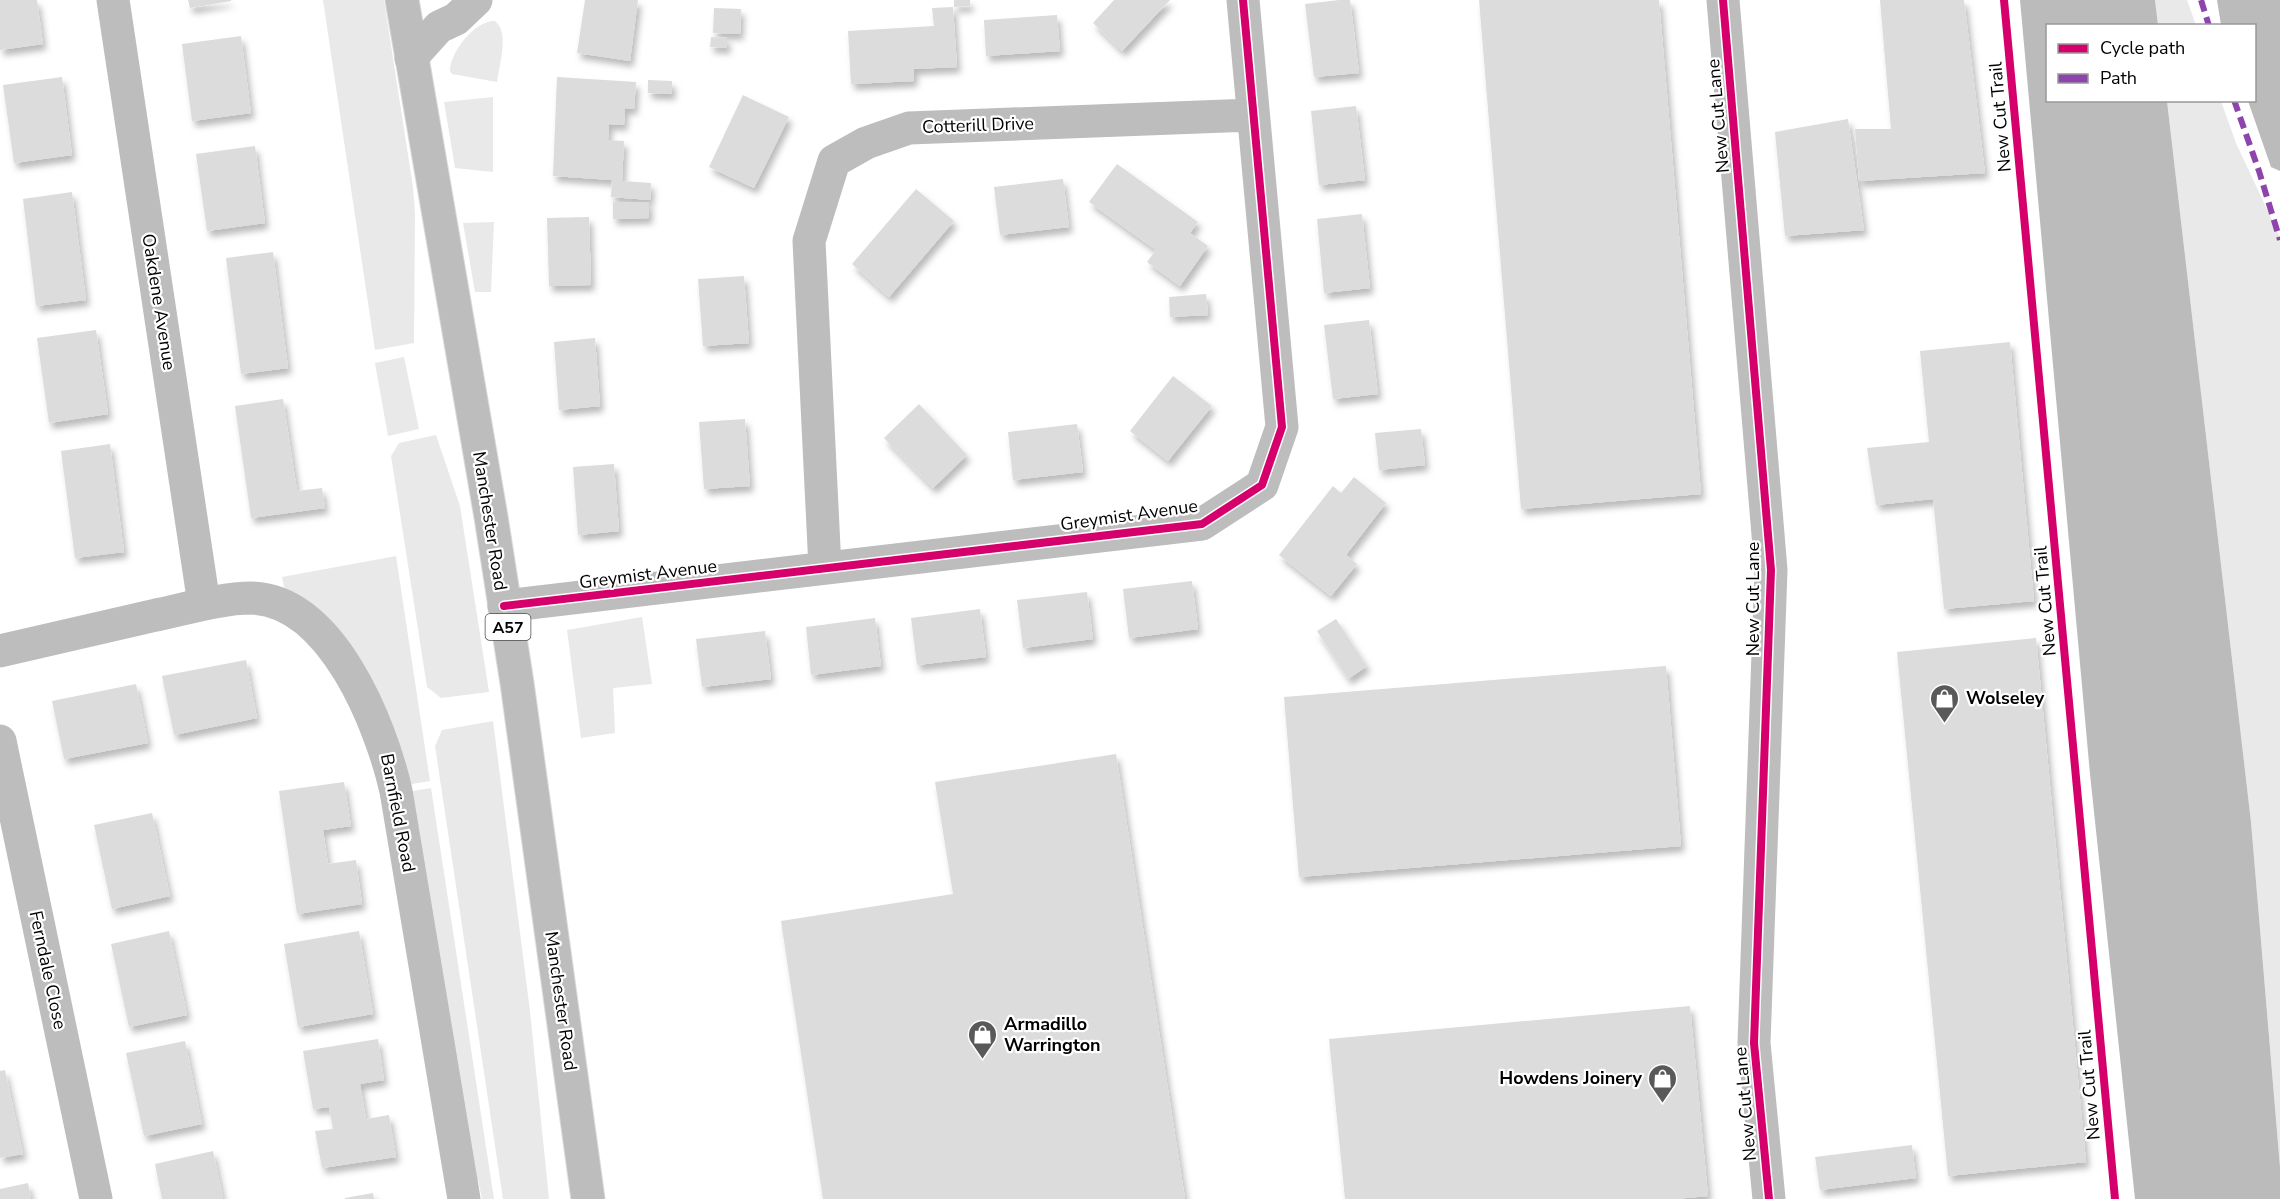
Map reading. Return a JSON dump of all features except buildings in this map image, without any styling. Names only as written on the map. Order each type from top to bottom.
[{"type":"street","name":"Oakdene Avenue","points":[[113,0],[204,604]]},
{"type":"street","name":"Manchester Road","points":[[402,0],[489,506],[544,872],[588,1199]]},
{"type":"street","points":[[411,58],[440,27],[456,19],[476,0]]},
{"type":"street","name":"Greymist Avenue","points":[[504,606],[1202,524],[1263,485],[1282,427],[1251,115],[1243,0]]},
{"type":"street","name":"New Cut Lane","points":[[1723,0],[1771,570],[1754,1043],[1769,1199]]},
{"type":"street","name":"Cotterill Drive","points":[[825,568],[809,241],[834,161],[866,143],[909,128],[1251,115]]},
{"type":"street","name":"Barnfield Road","points":[[0,651],[204,604],[251,598],[274,603],[301,616],[321,634],[343,662],[362,692],[389,758],[464,1199]]},
{"type":"street","name":"Ferndale Close","points":[[0,741],[96,1199]]},
{"type":"shaded area","points":[[323,0],[384,0],[413,187],[415,214],[414,343],[375,350]]},
{"type":"shaded area","points":[[2020,0],[2155,0],[2158,24],[2046,24],[2046,102],[2167,102],[2251,822],[2280,1167],[2280,1199],[2135,1199],[2090,774]]},
{"type":"shaded area","points":[[2155,0],[2187,0],[2196,24],[2158,24]]},
{"type":"shaded area","points":[[2217,0],[2280,0],[2280,171],[2271,167],[2248,102],[2256,102],[2256,24],[2221,24]]},
{"type":"shaded area","points":[[495,21],[502,33],[503,41],[497,82],[452,74],[451,63],[465,38],[487,22]]},
{"type":"shaded area","points":[[493,97],[493,172],[455,168],[444,102]]},
{"type":"shaded area","points":[[2167,102],[2221,102],[2236,143],[2280,237],[2280,1167],[2251,822]]},
{"type":"shaded area","points":[[494,222],[491,292],[475,292],[463,223]]},
{"type":"shaded area","points":[[404,357],[419,429],[388,436],[375,363]]},
{"type":"shaded area","points":[[436,435],[460,506],[489,692],[441,698],[427,687],[391,456],[399,443]]},
{"type":"shaded area","points":[[396,556],[430,781],[406,785],[311,608],[284,587],[282,577]]},
{"type":"shaded area","points":[[642,617],[652,684],[613,688],[615,733],[581,738],[567,630]]},
{"type":"shaded area","points":[[493,721],[530,1011],[549,1199],[503,1199],[435,746],[442,730]]},
{"type":"shaded area","points":[[431,788],[494,1199],[482,1199],[478,1180],[465,1182],[407,792]]},
{"type":"marked path","points":[[2201,0],[2208,24]]},
{"type":"marked path","points":[[2235,102],[2280,240]]},
{"type":"cycle path","points":[[504,606],[1202,524],[1262,485],[1282,427],[1243,0]]},
{"type":"cycle path","points":[[1723,0],[1771,570],[1754,1043],[1769,1199]]},
{"type":"cycle path","name":"New Cut Trail","points":[[2004,0],[2115,1199]]},
{"type":"place","name":"Wolseley","points":[[1945,724]]},
{"type":"place","name":"Armadillo Warrington","points":[[983,1060]]},
{"type":"place","name":"Howdens Joinery","points":[[1663,1104]]}]
